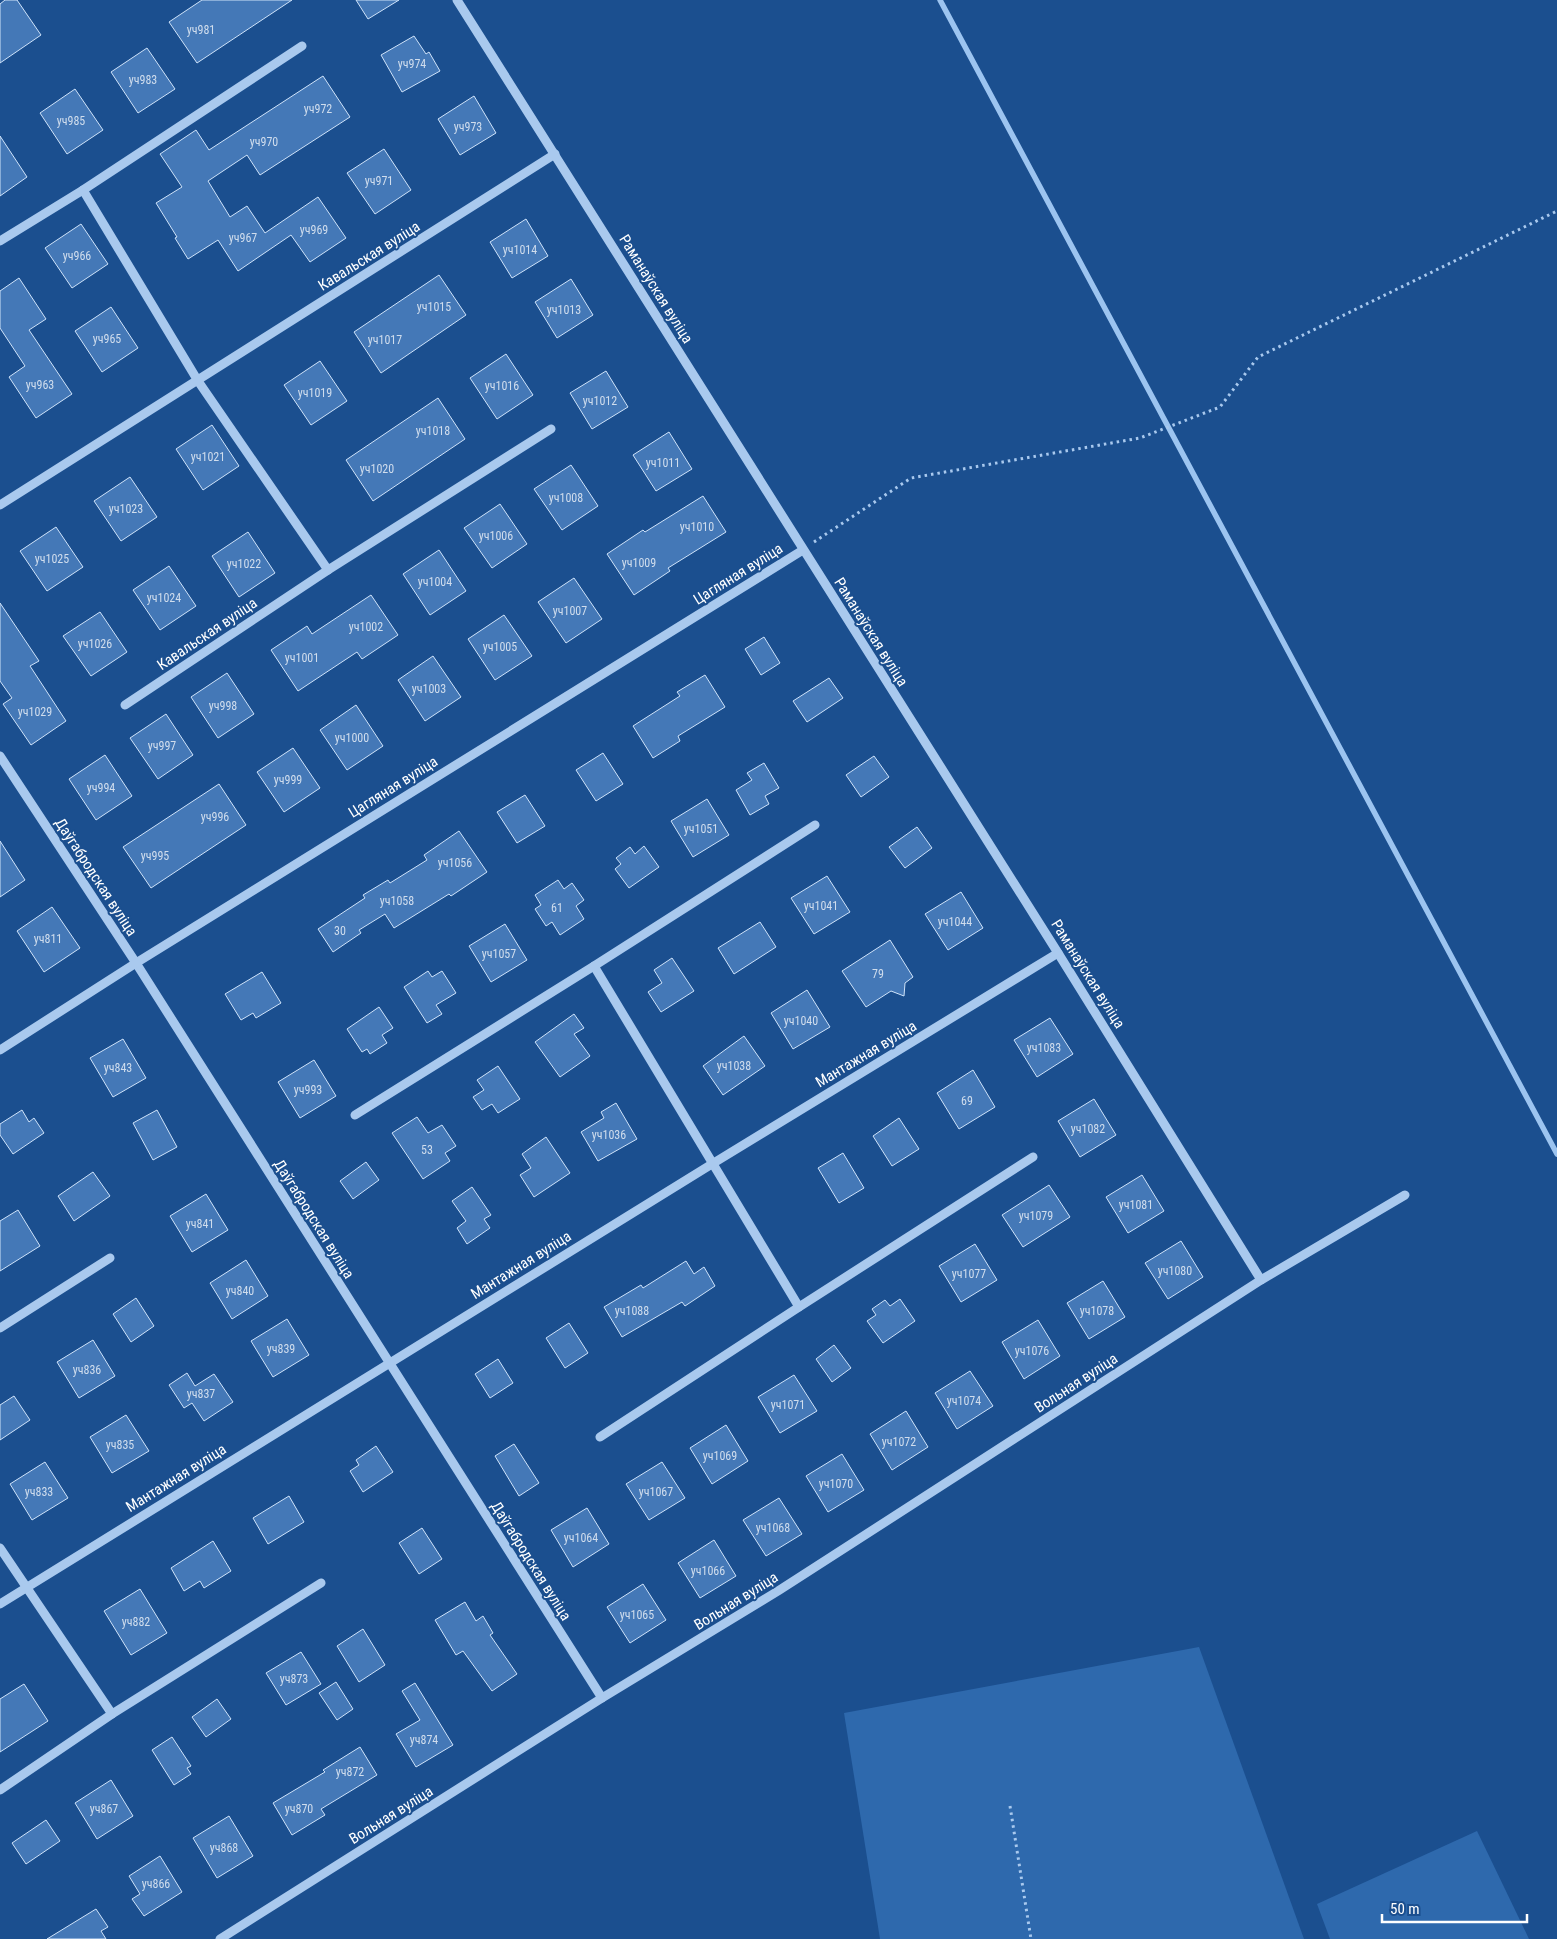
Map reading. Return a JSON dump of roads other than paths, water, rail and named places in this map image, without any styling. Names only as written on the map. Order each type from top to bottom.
[{"type":"street","name":"Раманаўская вуліца","points":[[457,0],[1058,952],[1261,1280]]},
{"type":"street","points":[[0,241],[83,190],[302,46]]},
{"type":"street","name":"Кавальская вуліца","points":[[0,505],[555,154]]},
{"type":"street","points":[[83,190],[198,381],[328,570]]},
{"type":"street","name":"Кавальская вуліца","points":[[126,706],[328,570],[551,429]]},
{"type":"street","name":"Цагляная вуліца","points":[[0,1050],[136,963],[803,550]]},
{"type":"street","name":"Даўгабродская вуліца","points":[[0,756],[136,963],[602,1698]]},
{"type":"street","points":[[355,1115],[815,825]]},
{"type":"street","name":"Мантажная вуліца","points":[[0,1604],[1058,952]]},
{"type":"street","points":[[594,966],[799,1306]]},
{"type":"street","points":[[600,1437],[799,1306],[1034,1157]]},
{"type":"street","name":"Вольная вуліца","points":[[220,1939],[602,1698],[778,1591],[1261,1280],[1405,1195]]},
{"type":"street","points":[[0,1328],[110,1258]]},
{"type":"street","points":[[0,1548],[112,1714]]},
{"type":"street","points":[[0,1790],[112,1714],[321,1583]]},
{"type":"waterway","points":[[940,0],[1557,1154]]}]
